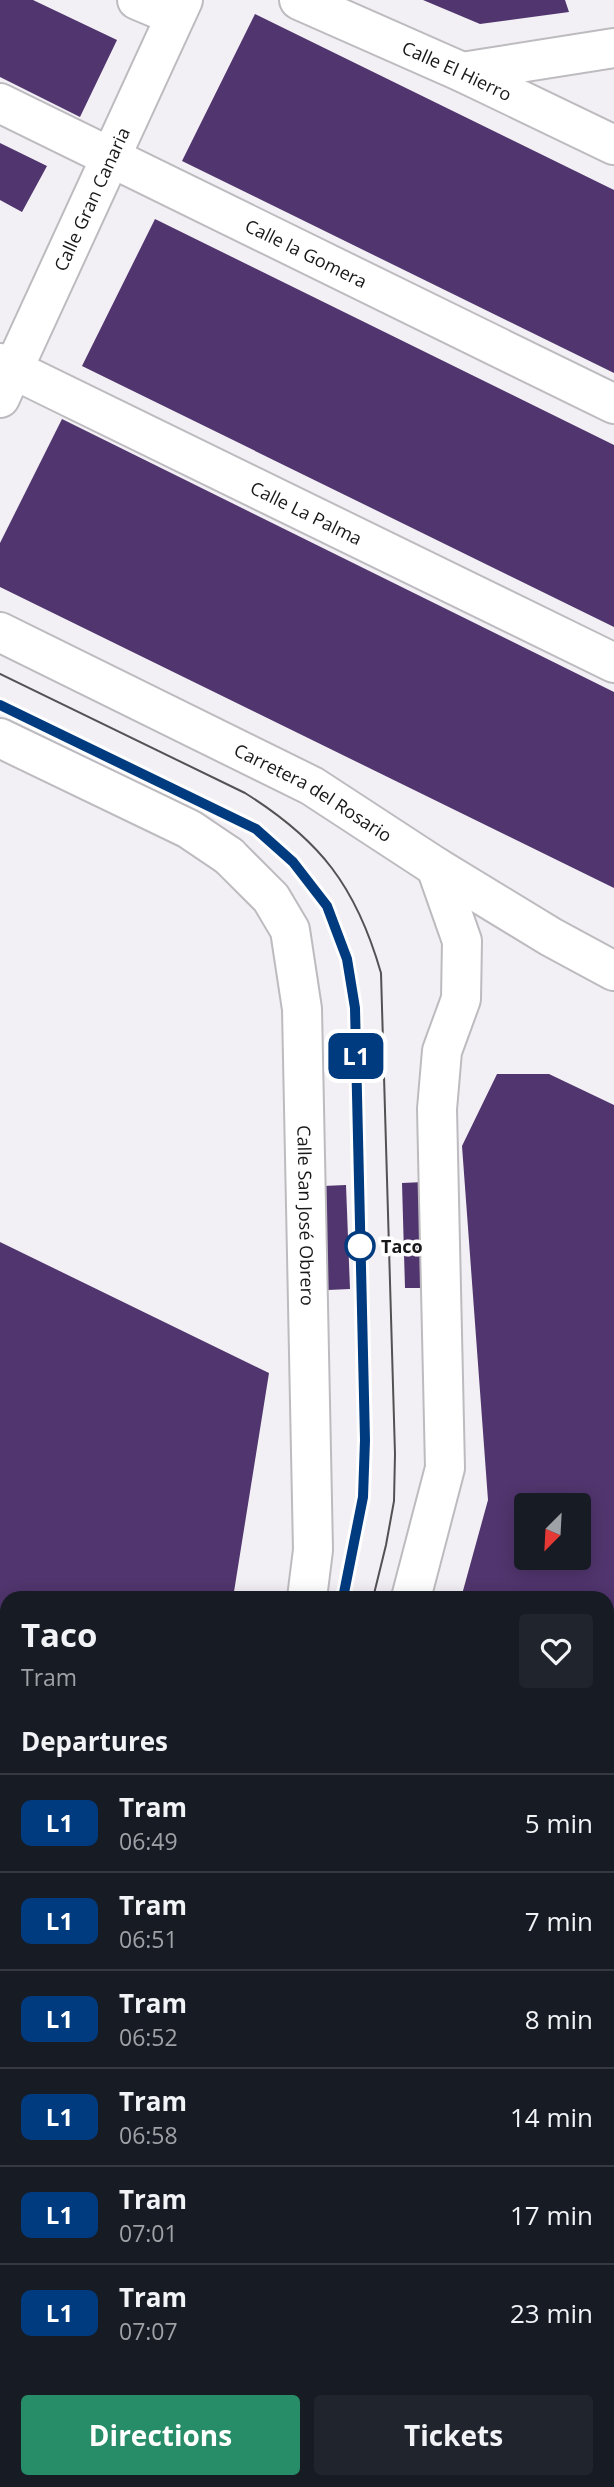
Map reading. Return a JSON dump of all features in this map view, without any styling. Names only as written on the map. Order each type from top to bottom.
[{"type":"street","points":[[137,0],[179,8]]},
{"type":"street","name":"Calle El Hierro","points":[[299,0],[462,72],[614,145]]},
{"type":"street","name":"Calle Gran Canaria","points":[[5,377],[179,8]]},
{"type":"street","points":[[462,72],[614,48]]},
{"type":"street","name":"Calle la Gomera","points":[[0,103],[614,404]]},
{"type":"street","name":"Calle La Palma","points":[[5,377],[614,663]]},
{"type":"street","name":"Carretera del Rosario","points":[[0,632],[312,786],[436,867],[551,937],[614,971]]},
{"type":"street","name":"Calle San José Obrero","points":[[0,738],[188,829],[229,856],[271,898],[290,930],[302,1009],[313,1550],[308,1591]]},
{"type":"street","points":[[413,1591],[445,1468],[437,1109],[442,1051],[461,999],[462,941],[436,867]]},
{"type":"building","points":[[0,0],[33,0],[117,40],[80,117],[0,77]]},
{"type":"building","points":[[423,0],[565,0],[569,12],[480,24]]},
{"type":"building","points":[[255,14],[614,190],[614,373],[182,161]]},
{"type":"building","points":[[0,143],[47,166],[22,212],[0,200]]},
{"type":"building","points":[[155,219],[614,445],[614,627],[82,366]]},
{"type":"building","points":[[62,419],[614,692],[614,888],[0,587],[0,543]]},
{"type":"building","points":[[497,1074],[549,1074],[614,1105],[614,1591],[463,1591],[488,1500],[462,1146]]},
{"type":"building","name":"Taco","points":[[424,1182],[425,1288],[405,1288],[402,1183]]},
{"type":"building","name":"Taco","points":[[346,1185],[350,1289],[328,1290],[323,1186]]},
{"type":"building","points":[[0,1242],[269,1373],[234,1591],[0,1591]]},
{"type":"tram line","points":[[0,674],[245,793],[294,829],[314,848],[332,868],[360,915],[381,973],[395,1454],[394,1501],[375,1591]]},
{"type":"tram line","points":[[0,705],[256,829],[293,862],[327,907],[347,959],[355,1008],[365,1439],[363,1498],[344,1591]]},
{"type":"tram line","name":"L1","points":[[0,705],[256,829],[293,862],[327,906],[347,959],[355,1008],[365,1440],[363,1497],[345,1591]]},
{"type":"place","name":"Taco","points":[[360,1246]]}]
